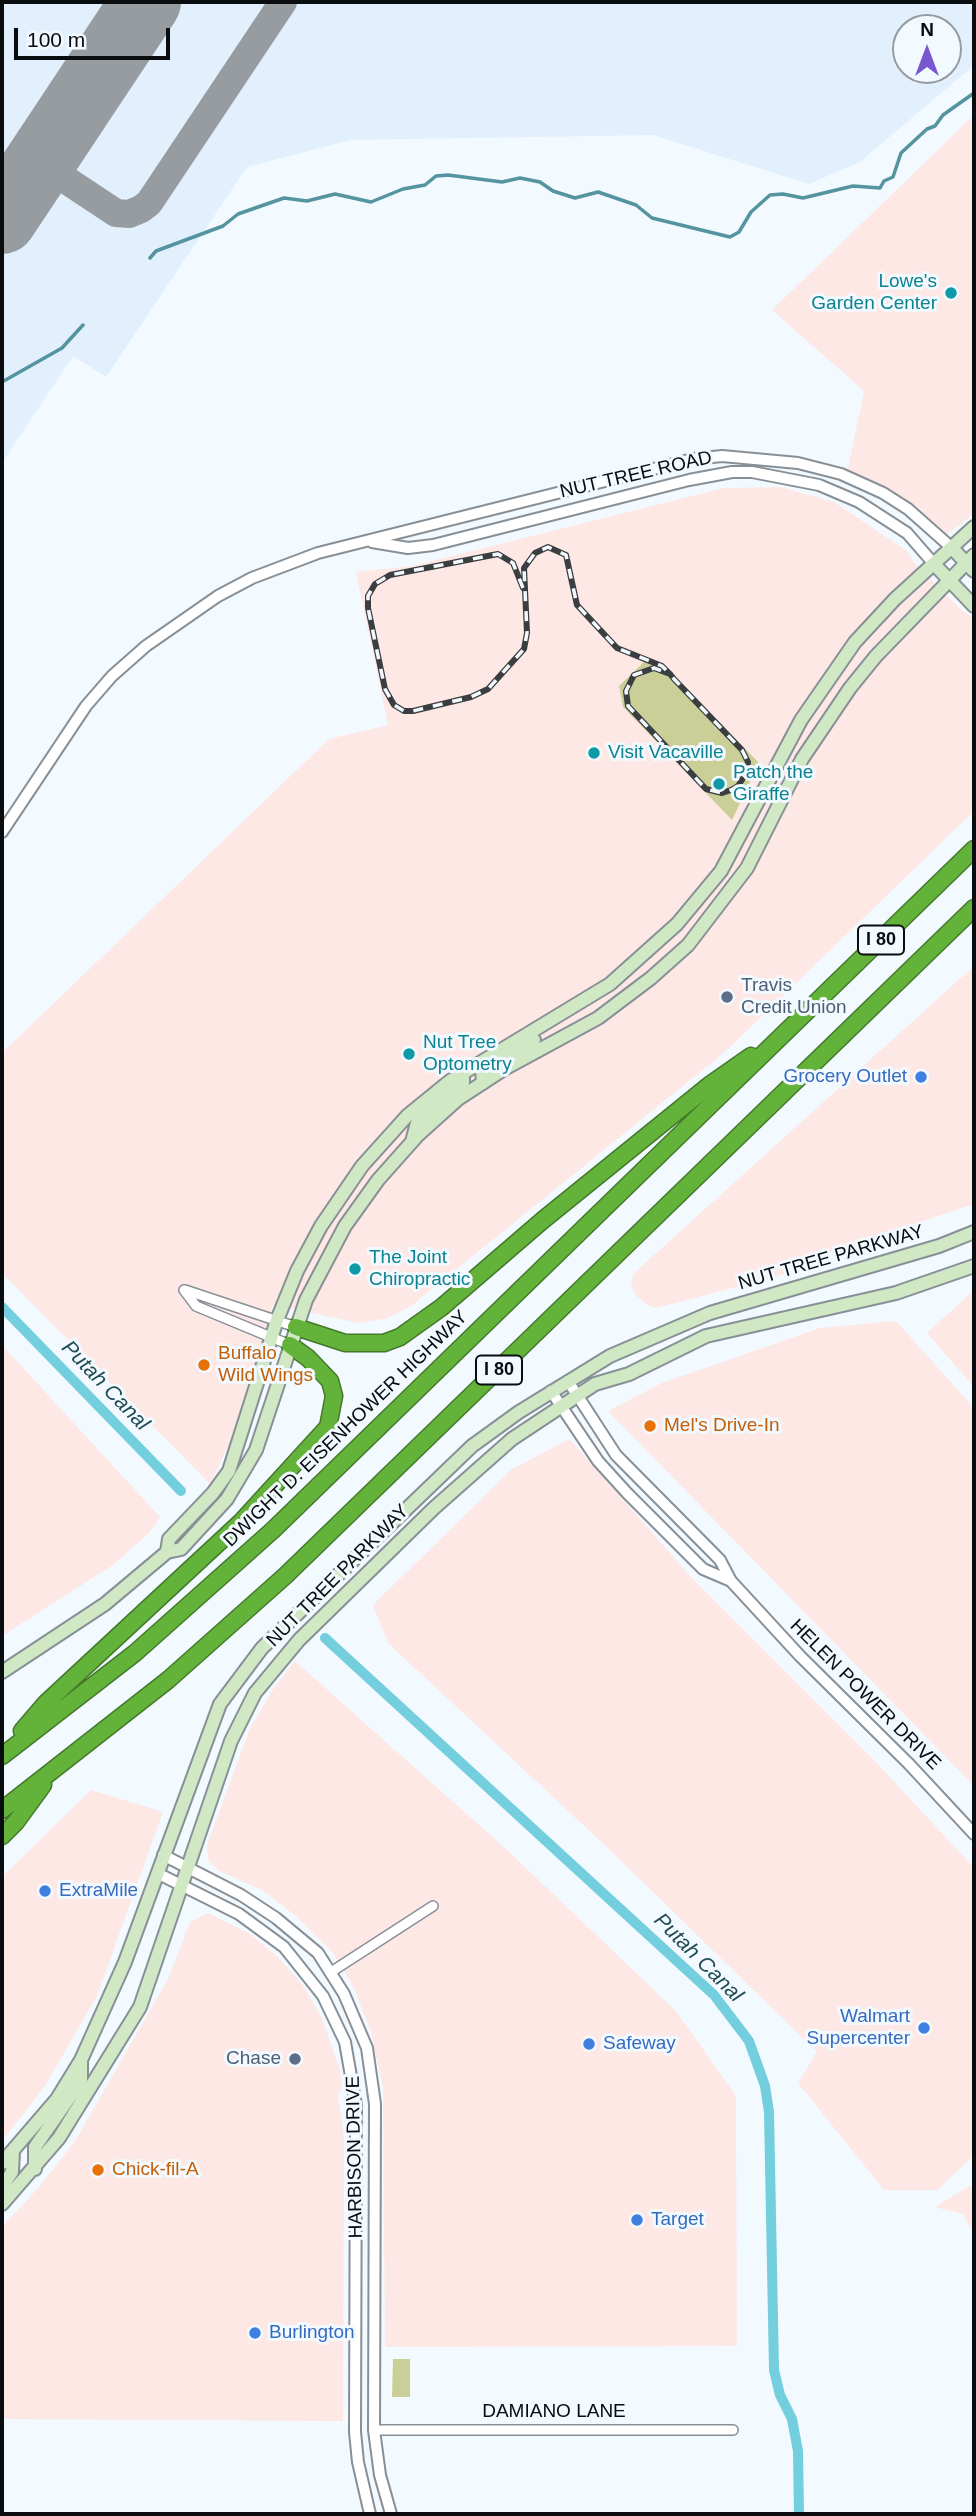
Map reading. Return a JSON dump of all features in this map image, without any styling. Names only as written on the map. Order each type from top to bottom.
[{"type":"highway","name":"DWIGHT D. EISENHOWER HIGHWAY","points":[[2,1755],[135,1653],[274,1530],[974,849]]},
{"type":"highway","name":"I 80","points":[[2,1810],[168,1680],[285,1576],[974,908]]},
{"type":"highway","points":[[928,954],[974,917]]},
{"type":"highway","points":[[296,1327],[345,1343],[384,1343],[400,1337],[442,1307],[543,1220],[711,1083],[788,1031]]},
{"type":"highway","points":[[2,1755],[46,1703],[242,1521],[328,1427],[334,1396],[330,1381],[308,1357],[290,1345]]},
{"type":"highway","points":[[2,1836],[16,1822],[54,1769]]},
{"type":"main road","points":[[167,1552],[169,1539],[214,1493],[229,1471],[277,1320],[297,1271],[347,1186],[407,1116],[463,1071],[567,1011],[628,970],[697,902],[744,832],[801,720],[850,650],[895,599],[974,527]]},
{"type":"main road","name":"NUT TREE ROAD","points":[[952,548],[971,563]]},
{"type":"main road","points":[[2,1672],[105,1604],[167,1552],[181,1549],[227,1499],[256,1450],[306,1300],[345,1226],[412,1142],[458,1099],[598,1018],[658,973],[688,944],[747,868],[802,759],[850,688],[876,656],[948,580],[971,563]]},
{"type":"main road","name":"NUT TREE ROAD","points":[[934,564],[974,606]]},
{"type":"main road","points":[[483,1083],[482,1071],[488,1065],[560,1025],[567,1011]]},
{"type":"main road","points":[[412,1142],[417,1122],[463,1083],[463,1071]]},
{"type":"main road","name":"NUT TREE PARKWAY","points":[[2,2163],[57,2099],[81,2060],[125,1962],[220,1704],[262,1648],[472,1446],[551,1391],[610,1356],[710,1313],[927,1250],[974,1232]]},
{"type":"main road","name":"NUT TREE PARKWAY","points":[[2,2204],[35,2169],[94,2085],[140,2007],[190,1868],[231,1741],[245,1712],[272,1671],[299,1640],[479,1466],[560,1405],[594,1384],[629,1374],[706,1336],[896,1293],[974,1266]]},
{"type":"main road","points":[[35,2169],[35,2147],[80,2081],[81,2060]]},
{"type":"main road","points":[[2,2187],[12,2172],[13,2151]]},
{"type":"street","name":"NUT TREE ROAD","points":[[2,832],[86,706],[112,676],[189,614],[252,578],[318,552],[692,459],[731,456],[798,463],[864,484],[908,509],[952,548]]},
{"type":"street","name":"NUT TREE ROAD","points":[[366,541],[408,548],[433,545],[689,480],[732,472],[752,472],[819,485],[859,502],[907,533],[934,564]]},
{"type":"street","points":[[428,526],[433,545]]},
{"type":"street","points":[[290,1345],[196,1306],[184,1290],[296,1327]]},
{"type":"street","name":"HELEN POWER DRIVE","points":[[568,1381],[616,1455],[720,1560],[731,1581],[974,1834]]},
{"type":"street","name":"HELEN POWER DRIVE","points":[[551,1391],[598,1461],[627,1493],[703,1569],[731,1581]]},
{"type":"street","name":"HARBISON DRIVE","points":[[163,1854],[276,1918],[318,1953],[351,2007],[367,2048],[375,2104],[374,2430],[380,2475],[391,2514]]},
{"type":"street","name":"HARBISON DRIVE","points":[[157,1872],[239,1914],[284,1947],[323,1996],[345,2042],[356,2105],[355,2432],[358,2462],[370,2514]]},
{"type":"street","points":[[331,1972],[433,1906]]},
{"type":"street","name":"DAMIANO LANE","points":[[374,2430],[733,2430]]},
{"type":"shaded area","points":[[2,2],[974,2],[974,65],[962,75],[962,14],[892,14],[892,84],[952,84],[860,162],[809,184],[653,135],[351,140],[247,167],[106,377],[73,356],[2,463]]},
{"type":"shaded area","points":[[974,115],[974,514],[946,535],[889,495],[846,478],[864,391],[772,310]]},
{"type":"shaded area","points":[[780,487],[834,502],[907,551],[913,561],[960,609],[974,618],[974,811],[726,1051],[411,1306],[388,1318],[359,1323],[273,1305],[230,1442],[210,1484],[2,1273],[2,1053],[329,739],[388,725],[356,572],[412,566],[724,488]]},
{"type":"shaded area","points":[[974,966],[974,1204],[821,1255],[815,1264],[771,1278],[656,1308],[647,1305],[636,1295],[631,1286],[633,1274]]},
{"type":"shaded area","points":[[974,1290],[974,1387],[927,1333]]},
{"type":"shaded area","points":[[896,1321],[974,1408],[974,1786],[608,1411],[662,1383],[820,1328]]},
{"type":"shaded area","points":[[2,1345],[160,1517],[148,1534],[113,1565],[2,1636]]},
{"type":"shaded area","points":[[570,1439],[691,1577],[875,1761],[974,1868],[974,2155],[938,2190],[884,2190],[798,2083],[817,2052],[611,1851],[388,1643],[373,1605],[512,1469]]},
{"type":"shaded area","points":[[295,1661],[505,1848],[676,2011],[736,2096],[737,2346],[385,2347],[383,2088],[371,2032],[354,1988],[334,1954],[296,1916],[262,1890],[219,1871],[208,1860],[207,1845],[250,1728],[275,1686]]},
{"type":"shaded area","points":[[91,1790],[163,1812],[97,1996],[45,2086],[2,2141],[2,1877]]},
{"type":"shaded area","points":[[208,1913],[248,1933],[277,1956],[302,1984],[322,2018],[340,2070],[342,2089],[338,2095],[344,2137],[343,2421],[2,2419],[2,2227],[40,2186],[75,2141],[168,1979],[190,1922]]},
{"type":"shaded area","points":[[974,2183],[974,2235],[963,2214],[935,2207]]},
{"type":"green space","points":[[645,661],[659,666],[662,663],[759,763],[732,820],[623,707],[619,686]]},
{"type":"green space","points":[[393,2359],[410,2359],[410,2397],[392,2397]]},
{"type":"waterway","points":[[150,258],[156,251],[223,226],[238,214],[284,198],[307,201],[335,194],[371,202],[403,189],[425,185],[436,176],[448,175],[502,182],[520,178],[540,182],[553,191],[575,198],[598,192],[636,205],[652,218],[730,237],[739,232],[751,212],[770,195],[783,194],[803,198],[853,186],[880,188],[884,181],[893,177],[901,153],[927,129],[935,126],[943,115],[974,93]]},
{"type":"waterway","points":[[2,382],[62,348],[83,325]]},
{"type":"waterway","name":"Putah Canal","points":[[2,1307],[181,1491]]},
{"type":"waterway","name":"Putah Canal","points":[[325,1638],[714,1995],[749,2041],[765,2086],[769,2112],[774,2370],[780,2395],[792,2419],[798,2451],[799,2514]]},
{"type":"taxiway","points":[[39,162],[116,213],[129,214],[141,209],[149,203],[283,2]]},
{"type":"runway","points":[[2,219],[146,2]]},
{"type":"railway","points":[[523,588],[513,563],[498,554],[390,575],[375,584],[368,596],[368,608],[385,689],[394,705],[404,711],[413,711],[471,697],[488,689],[524,649],[527,633],[524,568],[535,553],[548,547],[566,555],[577,605],[617,648],[662,666],[670,674],[742,750],[748,762],[747,772],[738,786],[731,790],[722,793],[706,789],[628,706],[626,691],[634,675],[654,668],[670,674]]},
{"type":"place","name":"Lowe's Garden Center","points":[[951,293]]},
{"type":"place","name":"Visit Vacaville","points":[[594,753]]},
{"type":"place","name":"Patch the Giraffe","points":[[719,784]]},
{"type":"place","name":"Travis Credit Union","points":[[727,997]]},
{"type":"place","name":"Nut Tree Optometry","points":[[409,1054]]},
{"type":"place","name":"Grocery Outlet","points":[[921,1077]]},
{"type":"place","name":"The Joint Chiropractic","points":[[355,1269]]},
{"type":"place","name":"Buffalo Wild Wings","points":[[204,1365]]},
{"type":"place","name":"Mel's Drive-In","points":[[650,1426]]},
{"type":"place","name":"ExtraMile","points":[[45,1891]]},
{"type":"place","name":"Walmart Supercenter","points":[[924,2028]]},
{"type":"place","name":"Safeway","points":[[589,2044]]},
{"type":"place","name":"Chase","points":[[295,2059]]},
{"type":"place","name":"Chick-fil-A","points":[[98,2170]]},
{"type":"place","name":"Target","points":[[637,2220]]},
{"type":"place","name":"Burlington","points":[[255,2333]]}]
